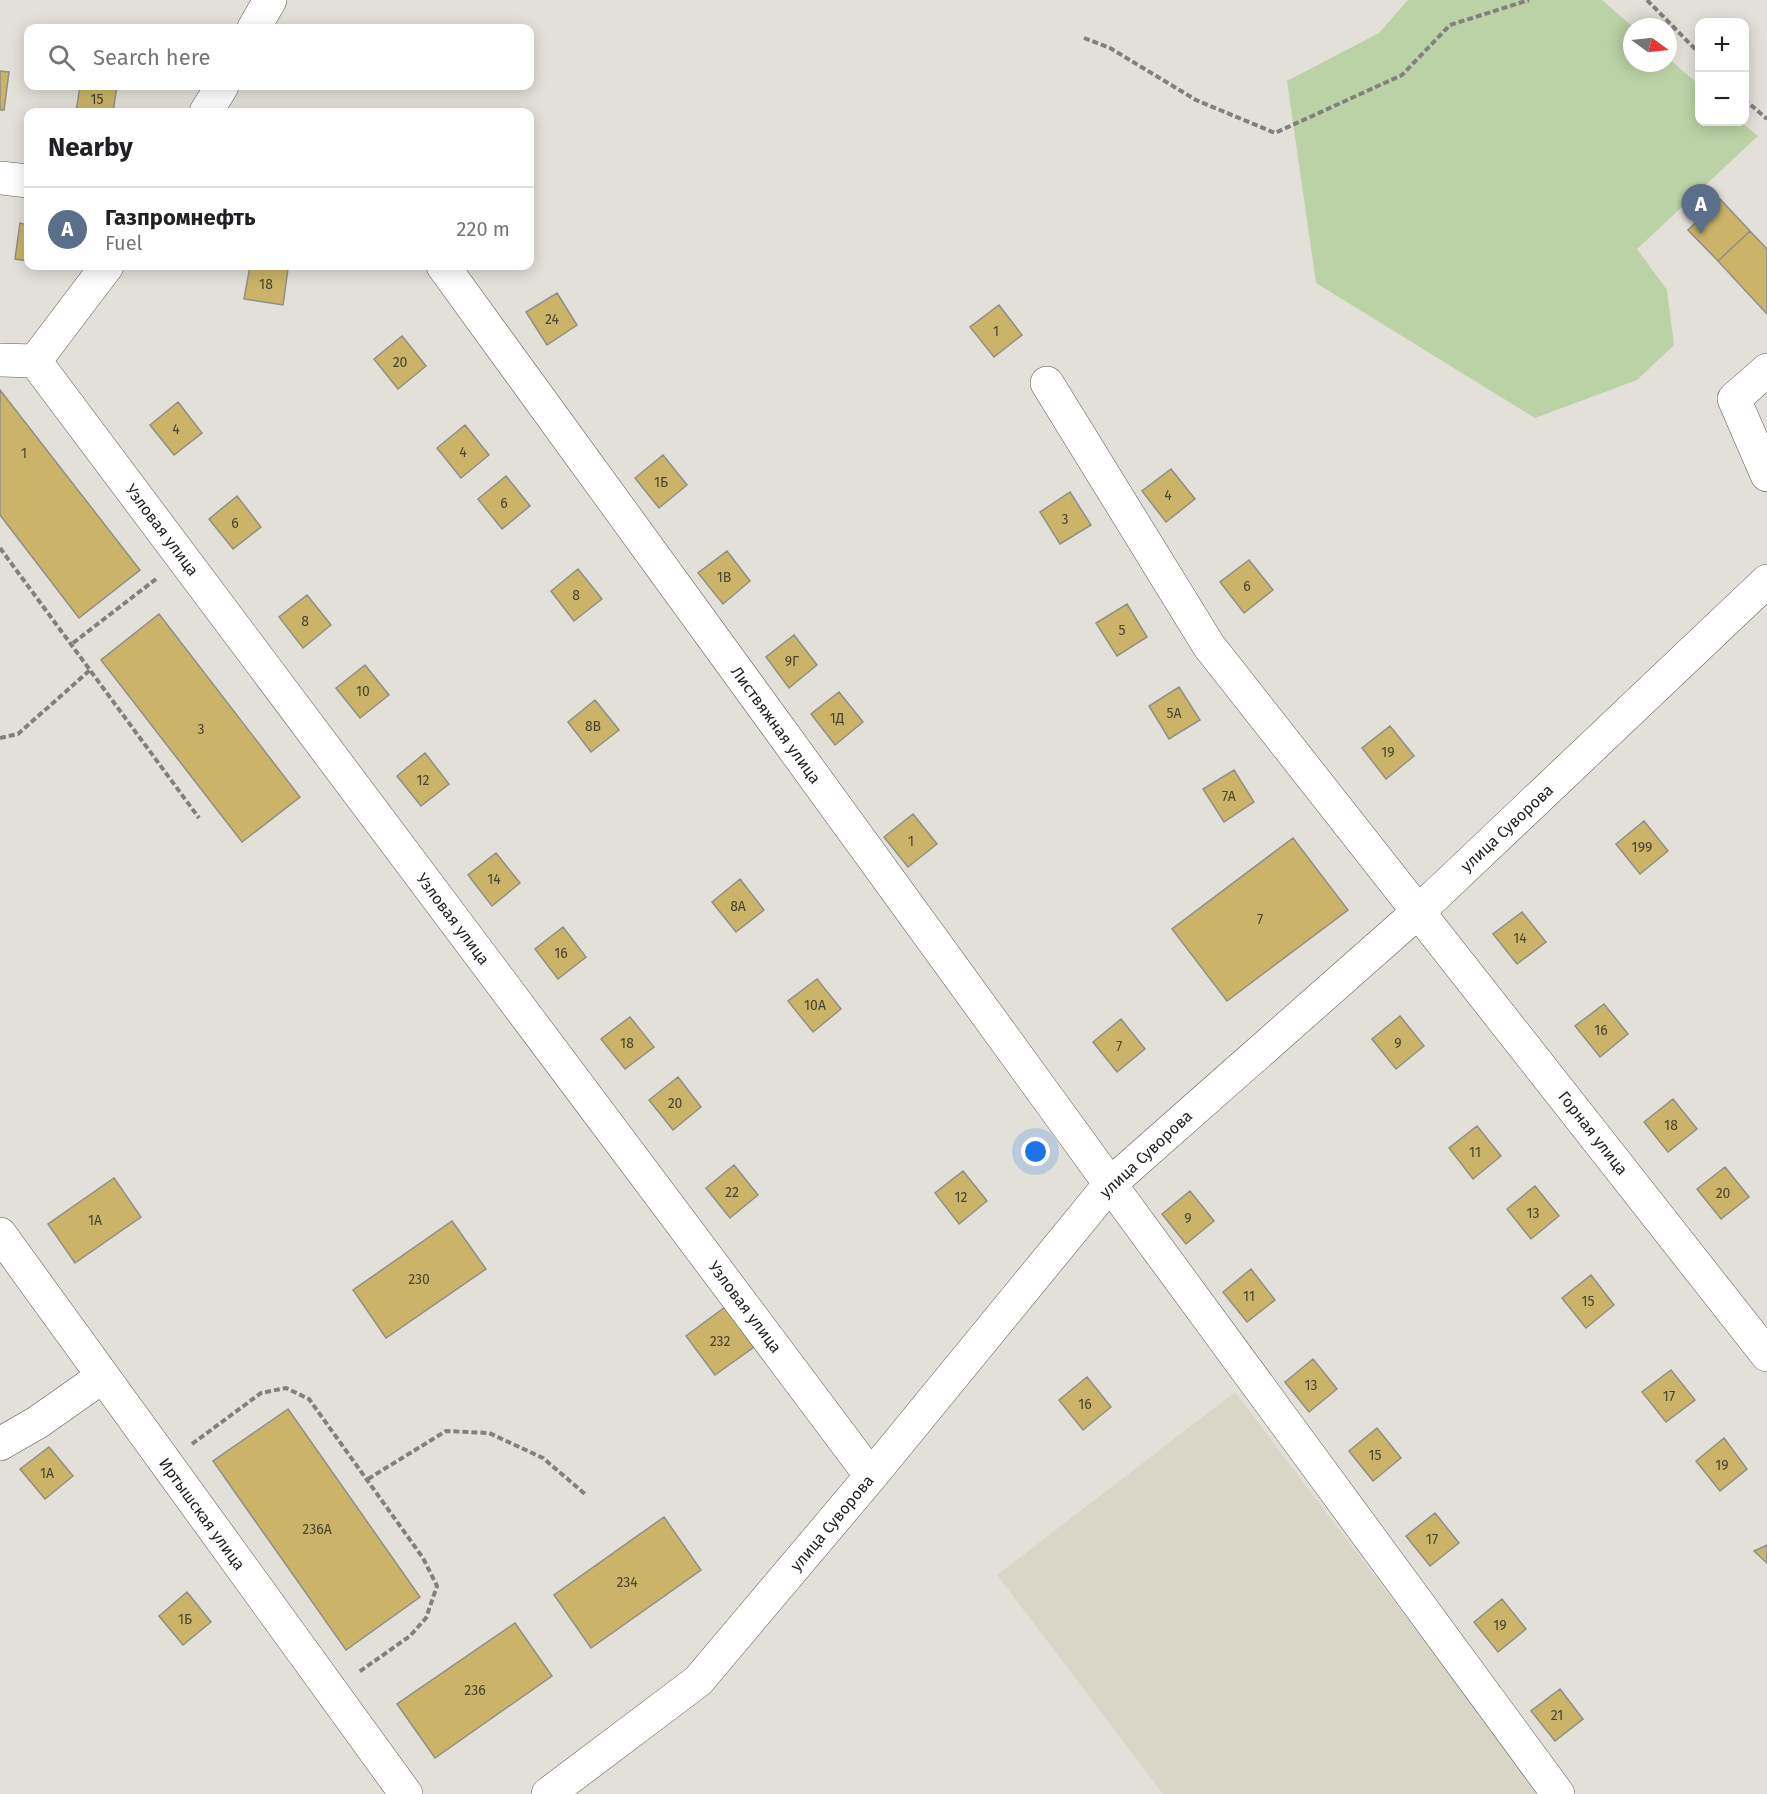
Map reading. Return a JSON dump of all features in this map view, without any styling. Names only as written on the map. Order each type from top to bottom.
[{"type":"street","points":[[256,24],[270,0]]},
{"type":"street","points":[[208,108],[220,90]]},
{"type":"street","points":[[0,178],[24,181]]},
{"type":"street","points":[[0,360],[35,361],[104,270]]},
{"type":"street","name":"Листвяжная улица","points":[[446,270],[1110,1184],[1558,1794]]},
{"type":"street","name":"Узловая улица","points":[[35,361],[871,1476]]},
{"type":"street","points":[[1767,370],[1734,399],[1767,476]]},
{"type":"street","name":"Горная улица","points":[[1047,383],[1209,646],[1767,1355]]},
{"type":"street","name":"улица Суворова","points":[[548,1794],[698,1681],[871,1476],[1110,1184],[1418,912],[1767,581]]},
{"type":"street","name":"Иртышская улица","points":[[0,1234],[406,1794]]},
{"type":"street","points":[[0,1444],[38,1422],[102,1377]]},
{"type":"path","points":[[1084,38],[1110,48],[1196,100],[1275,133],[1402,75],[1450,25],[1529,0]]},
{"type":"path","points":[[1647,0],[1695,49]]},
{"type":"path","points":[[1749,103],[1767,119]]},
{"type":"path","points":[[0,548],[199,818]]},
{"type":"path","points":[[73,643],[183,558]]},
{"type":"path","points":[[0,738],[18,734],[90,670]]},
{"type":"path","points":[[166,1464],[261,1393],[286,1388],[309,1399],[368,1479],[423,1558],[437,1586],[426,1618],[410,1636],[331,1691]]},
{"type":"path","points":[[368,1479],[446,1431],[489,1432],[543,1458],[585,1494]]},
{"type":"shaded area","points":[[1235,1392],[1540,1794],[1163,1794],[997,1575]]},
{"type":"green space","points":[[1408,0],[1602,0],[1623,18],[1623,72],[1677,72],[1677,66],[1695,82],[1695,126],[1746,126],[1758,136],[1637,249],[1667,290],[1674,345],[1637,380],[1535,418],[1316,283],[1287,81],[1379,33]]},
{"type":"building","points":[[0,71],[9,72],[4,110],[0,110]]},
{"type":"building","points":[[79,90],[116,90],[114,108],[77,108]]},
{"type":"building","points":[[1720,199],[1750,231],[1718,261],[1688,230]]},
{"type":"building","points":[[20,223],[24,224],[24,260],[15,259]]},
{"type":"building","points":[[1750,231],[1767,249],[1767,314],[1718,261]]},
{"type":"building","points":[[249,270],[288,270],[283,305],[244,299]]},
{"type":"building","points":[[557,293],[577,325],[547,345],[526,312]]},
{"type":"building","points":[[999,305],[1022,335],[994,357],[970,327]]},
{"type":"building","points":[[402,336],[426,366],[398,389],[374,359]]},
{"type":"building","points":[[0,390],[140,570],[79,618],[0,515]]},
{"type":"building","points":[[178,402],[202,433],[174,455],[150,425]]},
{"type":"building","points":[[465,425],[489,455],[461,478],[437,448]]},
{"type":"building","points":[[663,455],[687,485],[659,508],[635,478]]},
{"type":"building","points":[[1171,469],[1195,499],[1166,522],[1142,491]]},
{"type":"building","points":[[506,476],[530,506],[502,529],[478,499]]},
{"type":"building","points":[[1070,492],[1091,525],[1060,544],[1040,512]]},
{"type":"building","points":[[237,496],[261,527],[233,549],[209,519]]},
{"type":"building","points":[[727,551],[750,581],[723,604],[698,573]]},
{"type":"building","points":[[1249,560],[1273,590],[1244,613],[1220,582]]},
{"type":"building","points":[[578,569],[602,599],[574,621],[551,591]]},
{"type":"building","points":[[307,595],[331,625],[303,648],[279,617]]},
{"type":"building","points":[[1127,604],[1147,637],[1117,656],[1096,623]]},
{"type":"building","points":[[159,614],[300,797],[242,842],[101,660]]},
{"type":"building","points":[[794,635],[817,665],[789,688],[766,657]]},
{"type":"building","points":[[365,665],[389,695],[360,718],[336,688]]},
{"type":"building","points":[[1179,687],[1200,720],[1169,739],[1149,706]]},
{"type":"building","points":[[839,692],[863,722],[835,745],[811,714]]},
{"type":"building","points":[[595,700],[619,730],[591,752],[568,722]]},
{"type":"building","points":[[1390,726],[1414,756],[1386,779],[1362,748]]},
{"type":"building","points":[[425,753],[449,784],[421,806],[397,776]]},
{"type":"building","points":[[1234,770],[1254,802],[1224,822],[1203,789]]},
{"type":"building","points":[[913,814],[937,844],[908,867],[884,837]]},
{"type":"building","points":[[1644,821],[1668,851],[1640,874],[1616,844]]},
{"type":"building","points":[[1293,838],[1348,910],[1227,1001],[1172,929]]},
{"type":"building","points":[[496,853],[520,883],[492,906],[468,875]]},
{"type":"building","points":[[740,879],[764,910],[736,932],[712,902]]},
{"type":"building","points":[[1522,912],[1546,942],[1517,964],[1493,934]]},
{"type":"building","points":[[563,927],[586,957],[558,979],[535,949]]},
{"type":"building","points":[[817,979],[841,1009],[813,1032],[788,1001]]},
{"type":"building","points":[[1604,1004],[1628,1034],[1600,1057],[1575,1026]]},
{"type":"building","points":[[1400,1016],[1424,1046],[1396,1069],[1372,1039]]},
{"type":"building","points":[[630,1017],[654,1047],[625,1069],[601,1039]]},
{"type":"building","points":[[1121,1019],[1145,1049],[1117,1072],[1093,1042]]},
{"type":"building","points":[[678,1077],[701,1107],[673,1130],[649,1100]]},
{"type":"building","points":[[1673,1099],[1697,1129],[1668,1152],[1644,1122]]},
{"type":"building","points":[[1477,1126],[1501,1156],[1473,1179],[1449,1148]]},
{"type":"building","points":[[734,1165],[758,1195],[730,1218],[706,1188]]},
{"type":"building","points":[[1725,1167],[1749,1197],[1721,1219],[1697,1189]]},
{"type":"building","points":[[963,1171],[987,1201],[959,1224],[935,1193]]},
{"type":"building","points":[[114,1178],[141,1217],[75,1263],[48,1224]]},
{"type":"building","points":[[1535,1186],[1559,1216],[1531,1239],[1507,1209]]},
{"type":"building","points":[[1190,1191],[1214,1221],[1186,1244],[1162,1214]]},
{"type":"building","points":[[452,1221],[486,1269],[386,1338],[353,1290]]},
{"type":"building","points":[[1251,1269],[1275,1300],[1247,1322],[1223,1292]]},
{"type":"building","points":[[1591,1275],[1614,1305],[1586,1328],[1562,1298]]},
{"type":"building","points":[[725,1307],[754,1347],[715,1375],[686,1336]]},
{"type":"building","points":[[1313,1359],[1337,1389],[1309,1412],[1285,1382]]},
{"type":"building","points":[[1671,1370],[1695,1400],[1666,1422],[1642,1392]]},
{"type":"building","points":[[1087,1377],[1111,1407],[1083,1430],[1059,1400]]},
{"type":"building","points":[[288,1409],[420,1597],[346,1650],[213,1461]]},
{"type":"building","points":[[1377,1428],[1401,1458],[1373,1481],[1349,1451]]},
{"type":"building","points":[[1724,1438],[1747,1469],[1720,1491],[1696,1461]]},
{"type":"building","points":[[49,1447],[73,1476],[45,1499],[20,1469]]},
{"type":"building","points":[[1435,1513],[1459,1543],[1430,1566],[1406,1536]]},
{"type":"building","points":[[664,1517],[701,1570],[591,1648],[554,1595]]},
{"type":"building","points":[[1767,1545],[1767,1563],[1754,1551]]},
{"type":"building","points":[[187,1592],[211,1622],[183,1645],[159,1616]]},
{"type":"building","points":[[1502,1599],[1526,1629],[1498,1652],[1474,1622]]},
{"type":"building","points":[[515,1623],[552,1676],[435,1758],[397,1704]]},
{"type":"building","points":[[1560,1689],[1583,1719],[1555,1741],[1531,1711]]},
{"type":"place","name":"Газпромнефть","points":[[1701,234]]}]
